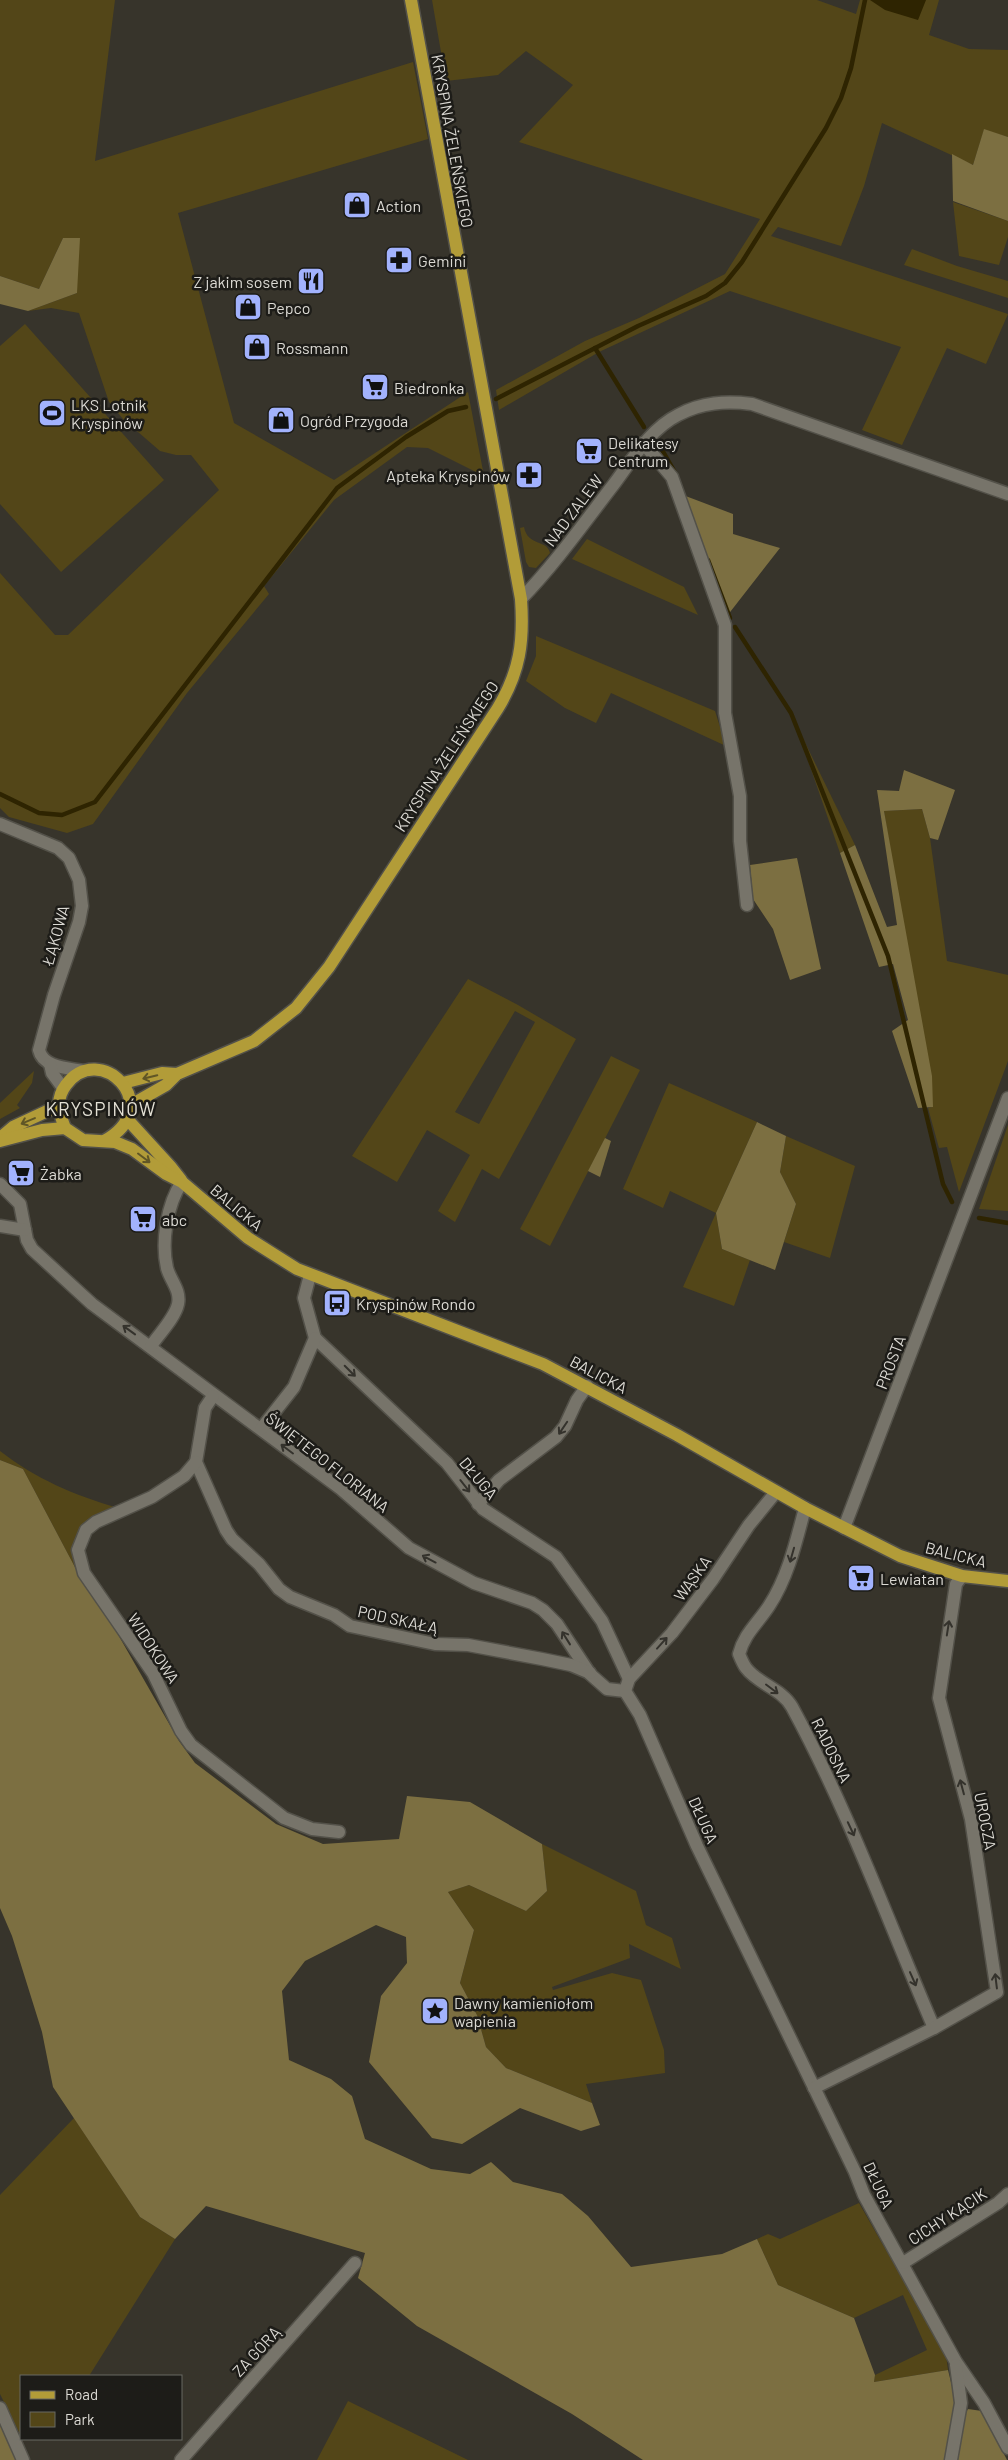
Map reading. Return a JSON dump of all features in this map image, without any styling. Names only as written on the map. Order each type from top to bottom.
[{"type":"main road","name":"KRYSPINA ŻELEŃSKIEGO","points":[[131,1105],[166,1085],[177,1074],[254,1041],[296,1008],[321,978],[508,692],[521,651],[523,629],[520,599],[411,0]]},
{"type":"main road","points":[[0,1140],[42,1130],[65,1128],[84,1140],[104,1141],[123,1128],[128,1120],[131,1105],[123,1083],[105,1071],[84,1071],[76,1075],[64,1088],[58,1106],[65,1128]]},
{"type":"main road","name":"KRYSPINA ŻELEŃSKIEGO","points":[[123,1083],[162,1073],[177,1074]]},
{"type":"main road","points":[[0,1140],[13,1127],[58,1106]]},
{"type":"main road","name":"BALICKA","points":[[128,1120],[182,1182]]},
{"type":"main road","name":"BALICKA","points":[[104,1141],[123,1144],[166,1174],[182,1182],[270,1254],[310,1275],[500,1345],[587,1386],[804,1508],[900,1556],[962,1576],[1008,1581]]},
{"type":"street","name":"NAD ZALEW","points":[[520,599],[544,576],[646,441],[677,415],[700,406],[724,401],[752,404],[1008,494]]},
{"type":"street","points":[[646,441],[672,477],[725,625],[725,713],[740,796],[740,842],[747,905]]},
{"type":"street","name":"ŁĄKOWA","points":[[0,824],[58,848],[69,858],[79,880],[82,906],[79,922],[54,995],[39,1050],[41,1055],[50,1064],[52,1073],[64,1088]]},
{"type":"street","points":[[50,1064],[84,1071]]},
{"type":"street","name":"PROSTA","points":[[844,1528],[1008,1098]]},
{"type":"street","points":[[151,1346],[178,1305],[178,1292],[168,1270],[164,1249],[176,1192],[182,1182]]},
{"type":"street","name":"ŚWIĘTEGO FLORIANA","points":[[0,1184],[20,1204],[27,1240],[32,1249],[92,1304],[151,1346],[213,1396],[261,1429],[340,1489],[409,1548],[474,1583],[532,1603],[544,1610],[557,1624],[590,1674],[607,1689],[627,1685]]},
{"type":"street","points":[[0,1226],[25,1230]]},
{"type":"street","points":[[261,1429],[294,1386],[315,1338],[304,1298],[310,1275]]},
{"type":"street","name":"DŁUGA","points":[[315,1338],[447,1464],[478,1504],[511,1529],[556,1557],[569,1572],[602,1621],[627,1685],[697,1846],[856,2172],[864,2195],[956,2362],[984,2403],[1008,2448]]},
{"type":"street","points":[[478,1504],[499,1480],[556,1438],[565,1426],[577,1400],[587,1386]]},
{"type":"street","points":[[196,1462],[205,1408],[213,1396]]},
{"type":"street","name":"POD SKAŁĄ","points":[[196,1462],[226,1530],[232,1539],[259,1564],[279,1589],[290,1597],[334,1615],[350,1626],[435,1644],[468,1646],[542,1659],[571,1665],[590,1674]]},
{"type":"street","name":"WIDOKOWA","points":[[196,1462],[184,1476],[152,1497],[96,1522],[86,1530],[78,1550],[84,1573],[154,1674],[181,1731],[191,1745],[284,1818],[312,1829],[339,1832]]},
{"type":"street","name":"WĄSKA","points":[[627,1685],[672,1633],[749,1525],[776,1492]]},
{"type":"street","name":"RADOSNA","points":[[804,1508],[791,1561],[770,1606],[742,1640],[739,1654],[746,1668],[789,1702],[804,1730],[864,1858],[887,1919],[934,2028]]},
{"type":"street","name":"UROCZA","points":[[814,2088],[934,2028],[997,1992],[971,1819],[939,1698],[956,1584],[962,1576]]},
{"type":"street","name":"CICHY KĄCIK","points":[[903,2263],[998,2203],[1008,2194]]},
{"type":"street","name":"ZA GÓRĄ","points":[[181,2460],[355,2263]]},
{"type":"street","points":[[950,2460],[961,2403],[956,2362]]},
{"type":"street","points":[[961,2403],[984,2403]]},
{"type":"street","points":[[0,2408],[23,2460]]},
{"type":"green space","points":[[0,0],[115,0],[95,161],[413,62],[428,139],[178,213],[234,423],[334,480],[468,392],[484,476],[428,448],[407,447],[334,500],[264,586],[269,594],[187,693],[93,824],[67,833],[9,817],[0,808],[0,573],[55,635],[68,635],[219,490],[191,455],[176,455],[160,451],[123,419],[109,402],[79,313],[51,308],[28,311],[77,293],[63,238],[39,289],[0,276]]},
{"type":"green space","points":[[432,0],[817,0],[856,14],[860,0],[939,0],[929,35],[969,49],[1008,50],[1008,137],[984,130],[973,165],[882,123],[864,186],[841,246],[778,227],[771,236],[1008,314],[986,364],[947,348],[902,445],[862,430],[901,347],[730,291],[599,352],[499,410],[496,390],[585,341],[639,318],[725,274],[760,219],[519,142],[573,85],[526,51],[498,75],[446,81]]},
{"type":"green space","points":[[953,202],[1008,221],[1008,237],[999,265],[959,256]]},
{"type":"green space","points":[[912,249],[957,266],[1008,281],[1008,298],[904,265]]},
{"type":"green space","name":"LKS Lotnik Kryspinów","points":[[25,324],[164,480],[61,572],[0,504],[0,346]]},
{"type":"green space","points":[[524,527],[529,538],[545,546],[550,553],[536,568],[529,567],[526,562],[520,528]]},
{"type":"green space","points":[[587,539],[684,587],[698,615],[572,559]]},
{"type":"green space","points":[[536,636],[715,711],[726,746],[611,693],[596,723],[565,708],[526,681],[536,656]]},
{"type":"green space","points":[[794,720],[855,845],[840,853]]},
{"type":"green space","points":[[922,809],[930,838],[947,961],[1008,975],[1008,1061],[959,1192],[947,1147],[939,1148],[928,1108],[932,1107],[884,811]]},
{"type":"green space","points":[[468,979],[518,1005],[576,1039],[499,1179],[482,1169],[455,1222],[438,1211],[470,1155],[427,1130],[397,1182],[352,1156]],"holes":[[[515,1011],[535,1022],[479,1124],[455,1112]]]},
{"type":"green space","points":[[611,1056],[640,1070],[550,1246],[520,1229]]},
{"type":"green space","points":[[34,1071],[32,1083],[17,1105],[20,1108],[0,1119],[0,1103]]},
{"type":"green space","points":[[669,1083],[757,1122],[716,1213],[670,1191],[663,1208],[623,1189]]},
{"type":"green space","points":[[1008,1125],[1008,1211],[979,1209]]},
{"type":"green space","points":[[786,1136],[855,1166],[830,1258],[784,1242],[796,1204],[780,1172]]},
{"type":"green space","points":[[716,1213],[722,1249],[750,1260],[734,1306],[683,1287]]},
{"type":"green space","points":[[0,1451],[27,1470],[56,1485],[86,1498],[118,1508],[94,1517],[80,1529],[75,1546],[77,1571],[23,1469],[0,1460]]},
{"type":"green space","points":[[542,1844],[636,1891],[646,1925],[672,1938],[681,1969],[629,1944],[630,1958],[552,1987],[553,1990],[612,1973],[641,1980],[664,2050],[665,2073],[586,2084],[592,2103],[506,2068],[486,2047],[477,2015],[460,1983],[474,1930],[448,1892],[469,1885],[526,1911],[547,1891]]},
{"type":"green space","points":[[74,2118],[140,2217],[175,2239],[90,2375],[20,2375],[20,2434],[0,2394],[0,2195]]},
{"type":"green space","points":[[859,2203],[946,2355],[948,2370],[874,2382],[875,2375],[927,2350],[903,2295],[854,2318],[778,2285],[757,2239],[768,2234],[780,2239]]},
{"type":"green space","points":[[348,2401],[468,2460],[317,2460]]},
{"type":"shaded area","points":[[870,0],[926,0],[918,20],[885,10]]},
{"type":"shaded area","points":[[984,129],[1008,137],[1008,221],[953,201],[952,154],[973,165]]},
{"type":"shaded area","points":[[63,238],[80,238],[77,293],[28,311],[0,304],[0,276],[39,289]]},
{"type":"shaded area","points":[[683,495],[733,514],[733,534],[780,548],[727,616]]},
{"type":"shaded area","points":[[904,770],[955,790],[938,840],[930,838],[922,809],[884,811],[932,1076],[933,1107],[918,1108],[892,1031],[908,1020],[893,964],[879,967],[840,853],[855,845],[887,927],[897,925],[877,790],[899,791]]},
{"type":"shaded area","points":[[797,858],[821,969],[790,980],[773,929],[753,899],[750,865]]},
{"type":"shaded area","points":[[757,1122],[786,1136],[780,1172],[796,1204],[775,1270],[722,1249],[716,1213]]},
{"type":"shaded area","points":[[605,1138],[611,1141],[600,1177],[588,1171]]},
{"type":"shaded area","points":[[0,1460],[23,1469],[77,1571],[112,1624],[179,1741],[195,1763],[276,1824],[323,1844],[399,1839],[407,1796],[470,1802],[542,1844],[547,1891],[526,1911],[469,1885],[448,1892],[474,1930],[460,1983],[477,2015],[486,2047],[506,2068],[592,2103],[600,2125],[581,2131],[520,2108],[462,2144],[432,2138],[369,2062],[381,1996],[407,1963],[406,1937],[376,1925],[305,1961],[282,1991],[289,2060],[331,2079],[352,2096],[365,2139],[431,2169],[470,2174],[491,2162],[513,2182],[562,2194],[588,2216],[631,2267],[722,2254],[757,2239],[778,2285],[854,2318],[875,2375],[874,2382],[948,2370],[956,2403],[945,2460],[643,2460],[572,2414],[417,2326],[358,2278],[365,2253],[206,2206],[175,2239],[140,2217],[53,2087],[42,2032],[12,1936],[0,1908]]},
{"type":"shaded area","points":[[968,2409],[982,2411],[1007,2460],[956,2460],[964,2416]]},
{"type":"shaded area","points":[[0,2423],[16,2460],[0,2460]]},
{"type":"waterway","points":[[496,399],[638,326],[706,296],[725,283],[742,262],[826,128],[841,98],[851,68],[865,0]]},
{"type":"waterway","points":[[595,348],[644,427]]},
{"type":"waterway","points":[[0,794],[39,813],[62,815],[95,802],[337,488],[406,437],[448,411],[466,407]]},
{"type":"waterway","points":[[657,441],[677,476]]},
{"type":"waterway","points":[[708,560],[730,618]]},
{"type":"waterway","points":[[735,627],[791,713],[888,956],[943,1184],[952,1202]]},
{"type":"waterway","points":[[979,1218],[1008,1223]]},
{"type":"place","name":"Action","points":[[357,205]]},
{"type":"place","name":"Gemini","points":[[399,260]]},
{"type":"place","name":"Z jakim sosem","points":[[311,281]]},
{"type":"place","name":"Pepco","points":[[248,307]]},
{"type":"place","name":"Rossmann","points":[[257,347]]},
{"type":"place","name":"Biedronka","points":[[375,387]]},
{"type":"place","name":"LKS Lotnik Kryspinów","points":[[52,413]]},
{"type":"place","name":"Ogród Przygoda","points":[[281,420]]},
{"type":"place","name":"Delikatesy Centrum","points":[[589,451]]},
{"type":"place","name":"Apteka Kryspinów","points":[[529,475]]},
{"type":"place","name":"Żabka","points":[[21,1173]]},
{"type":"place","name":"abc","points":[[143,1219]]},
{"type":"place","name":"Kryspinów Rondo","points":[[337,1303]]},
{"type":"place","name":"Lewiatan","points":[[861,1578]]},
{"type":"place","name":"Dawny kamieniołom wapienia","points":[[435,2011]]},
{"type":"district","name":"KRYSPINÓW","points":[[101,1108]]}]
